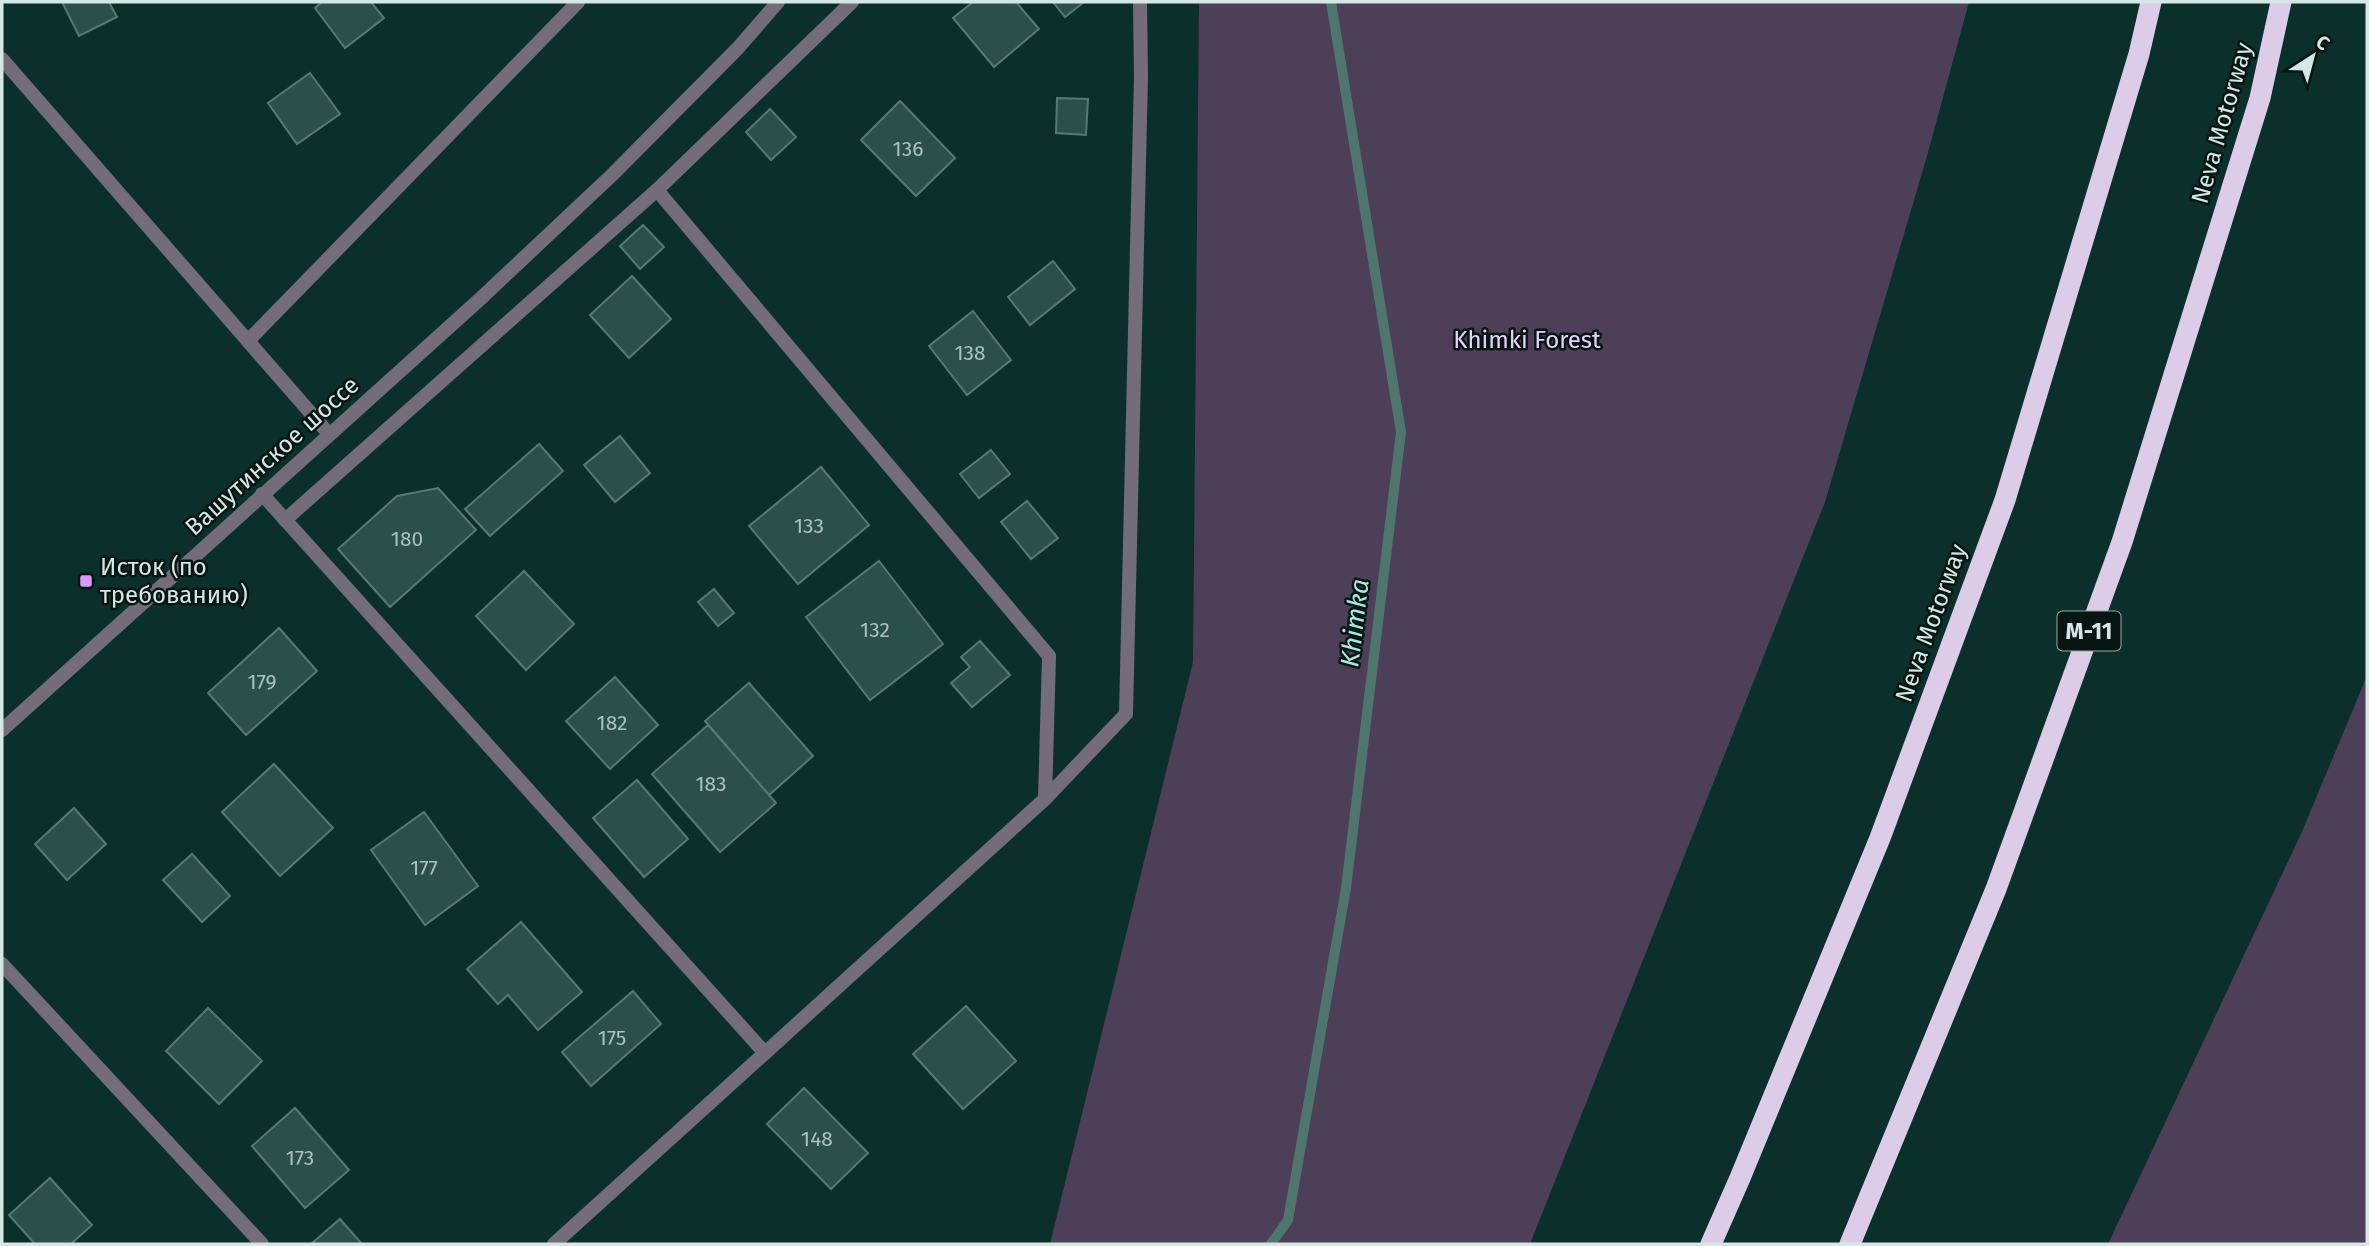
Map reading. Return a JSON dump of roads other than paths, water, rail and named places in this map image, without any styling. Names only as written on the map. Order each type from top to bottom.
[{"type":"highway","name":"Neva Motorway","points":[[1711,1244],[1880,838],[2005,499],[2139,54],[2151,2]]},
{"type":"highway","name":"Neva Motorway","points":[[1850,1244],[1996,889],[2122,542],[2260,98],[2281,2]]},
{"type":"street","points":[[248,341],[578,2]]},
{"type":"street","name":"Вашутинское шоссе","points":[[2,730],[479,300],[622,165],[738,48],[778,2]]},
{"type":"street","points":[[285,520],[657,190],[852,2]]},
{"type":"street","points":[[554,1244],[1045,799],[1126,714],[1141,76],[1140,2]]},
{"type":"street","points":[[2,59],[329,434]]},
{"type":"street","points":[[657,190],[1049,656],[1045,799]]},
{"type":"street","points":[[262,494],[765,1053]]},
{"type":"street","points":[[2,964],[262,1244]]},
{"type":"waterway","name":"Khimka","points":[[1271,1244],[1288,1220],[1346,888],[1401,432],[1331,2]]},
{"type":"place","name":"Исток (по требованию)","points":[[86,581]]},
{"type":"park label","name":"Khimki Forest","points":[[1527,340]]}]
